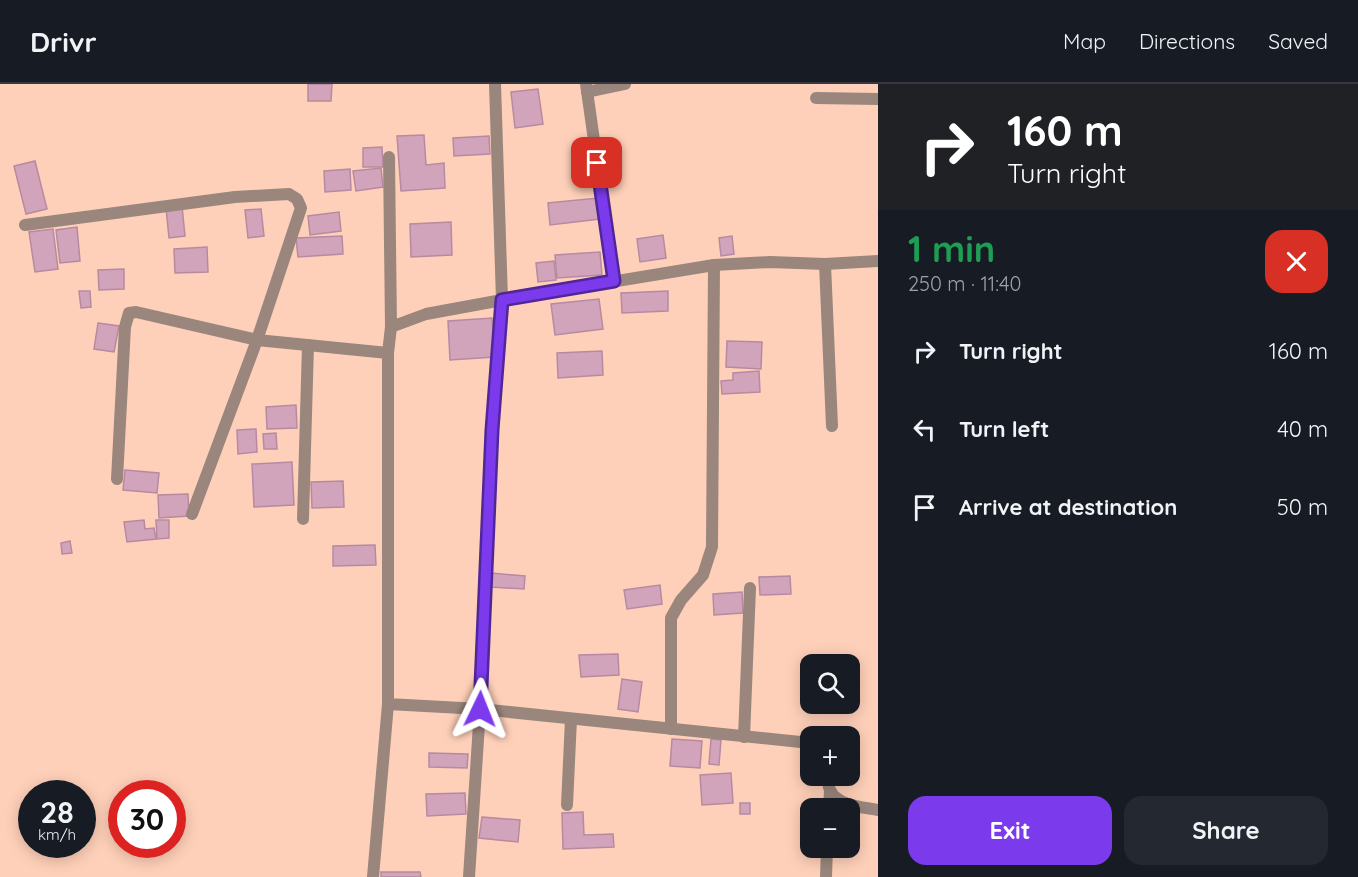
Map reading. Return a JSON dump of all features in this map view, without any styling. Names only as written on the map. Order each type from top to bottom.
[{"type":"street","points":[[469,877],[480,709],[492,430],[502,300],[495,84]]},
{"type":"street","points":[[614,281],[587,88],[626,84]]},
{"type":"street","points":[[816,98],[878,99]]},
{"type":"street","points":[[373,877],[388,704],[388,353],[391,327],[389,158]]},
{"type":"street","points":[[25,225],[235,197],[289,194],[297,199],[301,208],[257,340],[192,514]]},
{"type":"street","points":[[391,327],[426,314],[714,265],[878,261]]},
{"type":"street","points":[[825,264],[832,426]]},
{"type":"street","points":[[671,729],[671,618],[681,600],[703,576],[712,547],[714,265]]},
{"type":"street","points":[[117,479],[124,327],[129,314],[136,312],[257,340],[388,353]]},
{"type":"street","points":[[303,519],[308,345]]},
{"type":"street","points":[[744,737],[750,588]]},
{"type":"street","points":[[388,704],[480,709],[800,742]]},
{"type":"street","points":[[567,805],[571,719]]},
{"type":"street","points":[[829,786],[830,798]]},
{"type":"street","points":[[830,790],[844,802],[878,810]]},
{"type":"street","points":[[826,877],[827,858]]},
{"type":"building","points":[[308,84],[332,84],[331,101],[308,101]]},
{"type":"building","points":[[538,89],[543,124],[515,128],[511,92]]},
{"type":"building","points":[[424,135],[426,165],[444,163],[445,188],[401,191],[397,136]]},
{"type":"building","points":[[489,136],[490,154],[454,156],[453,138]]},
{"type":"building","points":[[382,147],[383,167],[363,167],[363,148]]},
{"type":"building","points":[[35,161],[47,209],[26,214],[14,166]]},
{"type":"building","points":[[381,168],[383,187],[356,191],[353,171]]},
{"type":"building","points":[[350,169],[351,190],[325,192],[324,171]]},
{"type":"building","points":[[598,198],[600,219],[550,225],[548,203]]},
{"type":"building","points":[[182,206],[185,236],[169,238],[166,208]]},
{"type":"building","points":[[261,209],[264,236],[248,238],[245,210]]},
{"type":"building","points":[[339,212],[341,231],[310,235],[308,216]]},
{"type":"building","points":[[451,222],[452,255],[411,257],[410,224]]},
{"type":"building","points":[[77,227],[80,261],[60,263],[56,230]]},
{"type":"building","points":[[53,229],[58,269],[35,272],[29,232]]},
{"type":"building","points":[[663,235],[666,258],[640,262],[637,239]]},
{"type":"building","points":[[342,236],[343,254],[298,257],[296,238]]},
{"type":"building","points":[[732,236],[734,254],[721,256],[719,238]]},
{"type":"building","points":[[207,247],[208,272],[175,273],[174,249]]},
{"type":"building","points":[[600,252],[602,275],[557,278],[555,255]]},
{"type":"building","points":[[554,261],[556,280],[538,282],[536,263]]},
{"type":"building","points":[[124,269],[124,289],[99,290],[98,270]]},
{"type":"building","points":[[79,291],[90,291],[91,307],[81,308]]},
{"type":"building","points":[[668,291],[668,311],[622,313],[621,293]]},
{"type":"building","points":[[599,299],[603,329],[555,335],[551,304]]},
{"type":"building","points":[[492,318],[495,357],[450,360],[448,321]]},
{"type":"building","points":[[98,323],[119,326],[114,352],[94,349]]},
{"type":"building","points":[[727,341],[762,342],[761,369],[726,367]]},
{"type":"building","points":[[602,351],[603,375],[558,378],[557,353]]},
{"type":"building","points":[[759,371],[760,392],[722,394],[721,381],[733,380],[733,373]]},
{"type":"building","points":[[296,405],[297,428],[267,429],[266,407]]},
{"type":"building","points":[[256,429],[257,452],[238,454],[237,430]]},
{"type":"building","points":[[276,433],[277,449],[264,449],[263,434]]},
{"type":"building","points":[[292,462],[294,505],[254,507],[252,464]]},
{"type":"building","points":[[125,470],[159,473],[157,493],[123,490]]},
{"type":"building","points":[[343,481],[344,507],[312,508],[311,482]]},
{"type":"building","points":[[188,494],[189,516],[159,518],[158,495]]},
{"type":"building","points":[[144,520],[145,529],[154,528],[156,539],[127,542],[124,522]]},
{"type":"building","points":[[156,520],[169,520],[169,538],[157,539]]},
{"type":"building","points":[[70,541],[72,553],[62,554],[61,543]]},
{"type":"building","points":[[375,545],[376,565],[333,566],[333,546]]},
{"type":"building","points":[[491,573],[525,576],[524,589],[490,587]]},
{"type":"building","points":[[790,576],[791,594],[760,595],[759,577]]},
{"type":"building","points":[[660,585],[662,604],[627,609],[624,590]]},
{"type":"building","points":[[742,592],[743,613],[714,615],[713,594]]},
{"type":"building","points":[[618,654],[619,675],[581,677],[579,655]]},
{"type":"building","points":[[622,679],[642,682],[638,712],[618,709]]},
{"type":"building","points":[[672,739],[702,741],[700,768],[670,766]]},
{"type":"building","points":[[711,739],[721,740],[719,765],[709,764]]},
{"type":"building","points":[[429,753],[468,754],[467,768],[429,767]]},
{"type":"building","points":[[731,773],[733,803],[702,805],[700,775]]},
{"type":"building","points":[[465,793],[466,814],[427,816],[426,794]]},
{"type":"building","points":[[740,803],[750,803],[750,814],[740,814]]},
{"type":"building","points":[[583,812],[584,835],[613,834],[614,847],[563,849],[562,813]]},
{"type":"building","points":[[482,817],[520,820],[518,842],[479,838]]},
{"type":"building","points":[[381,872],[420,872],[421,877],[381,877]]},
{"type":"route","points":[[480,709],[492,430],[502,300],[614,281],[597,163]]}]
